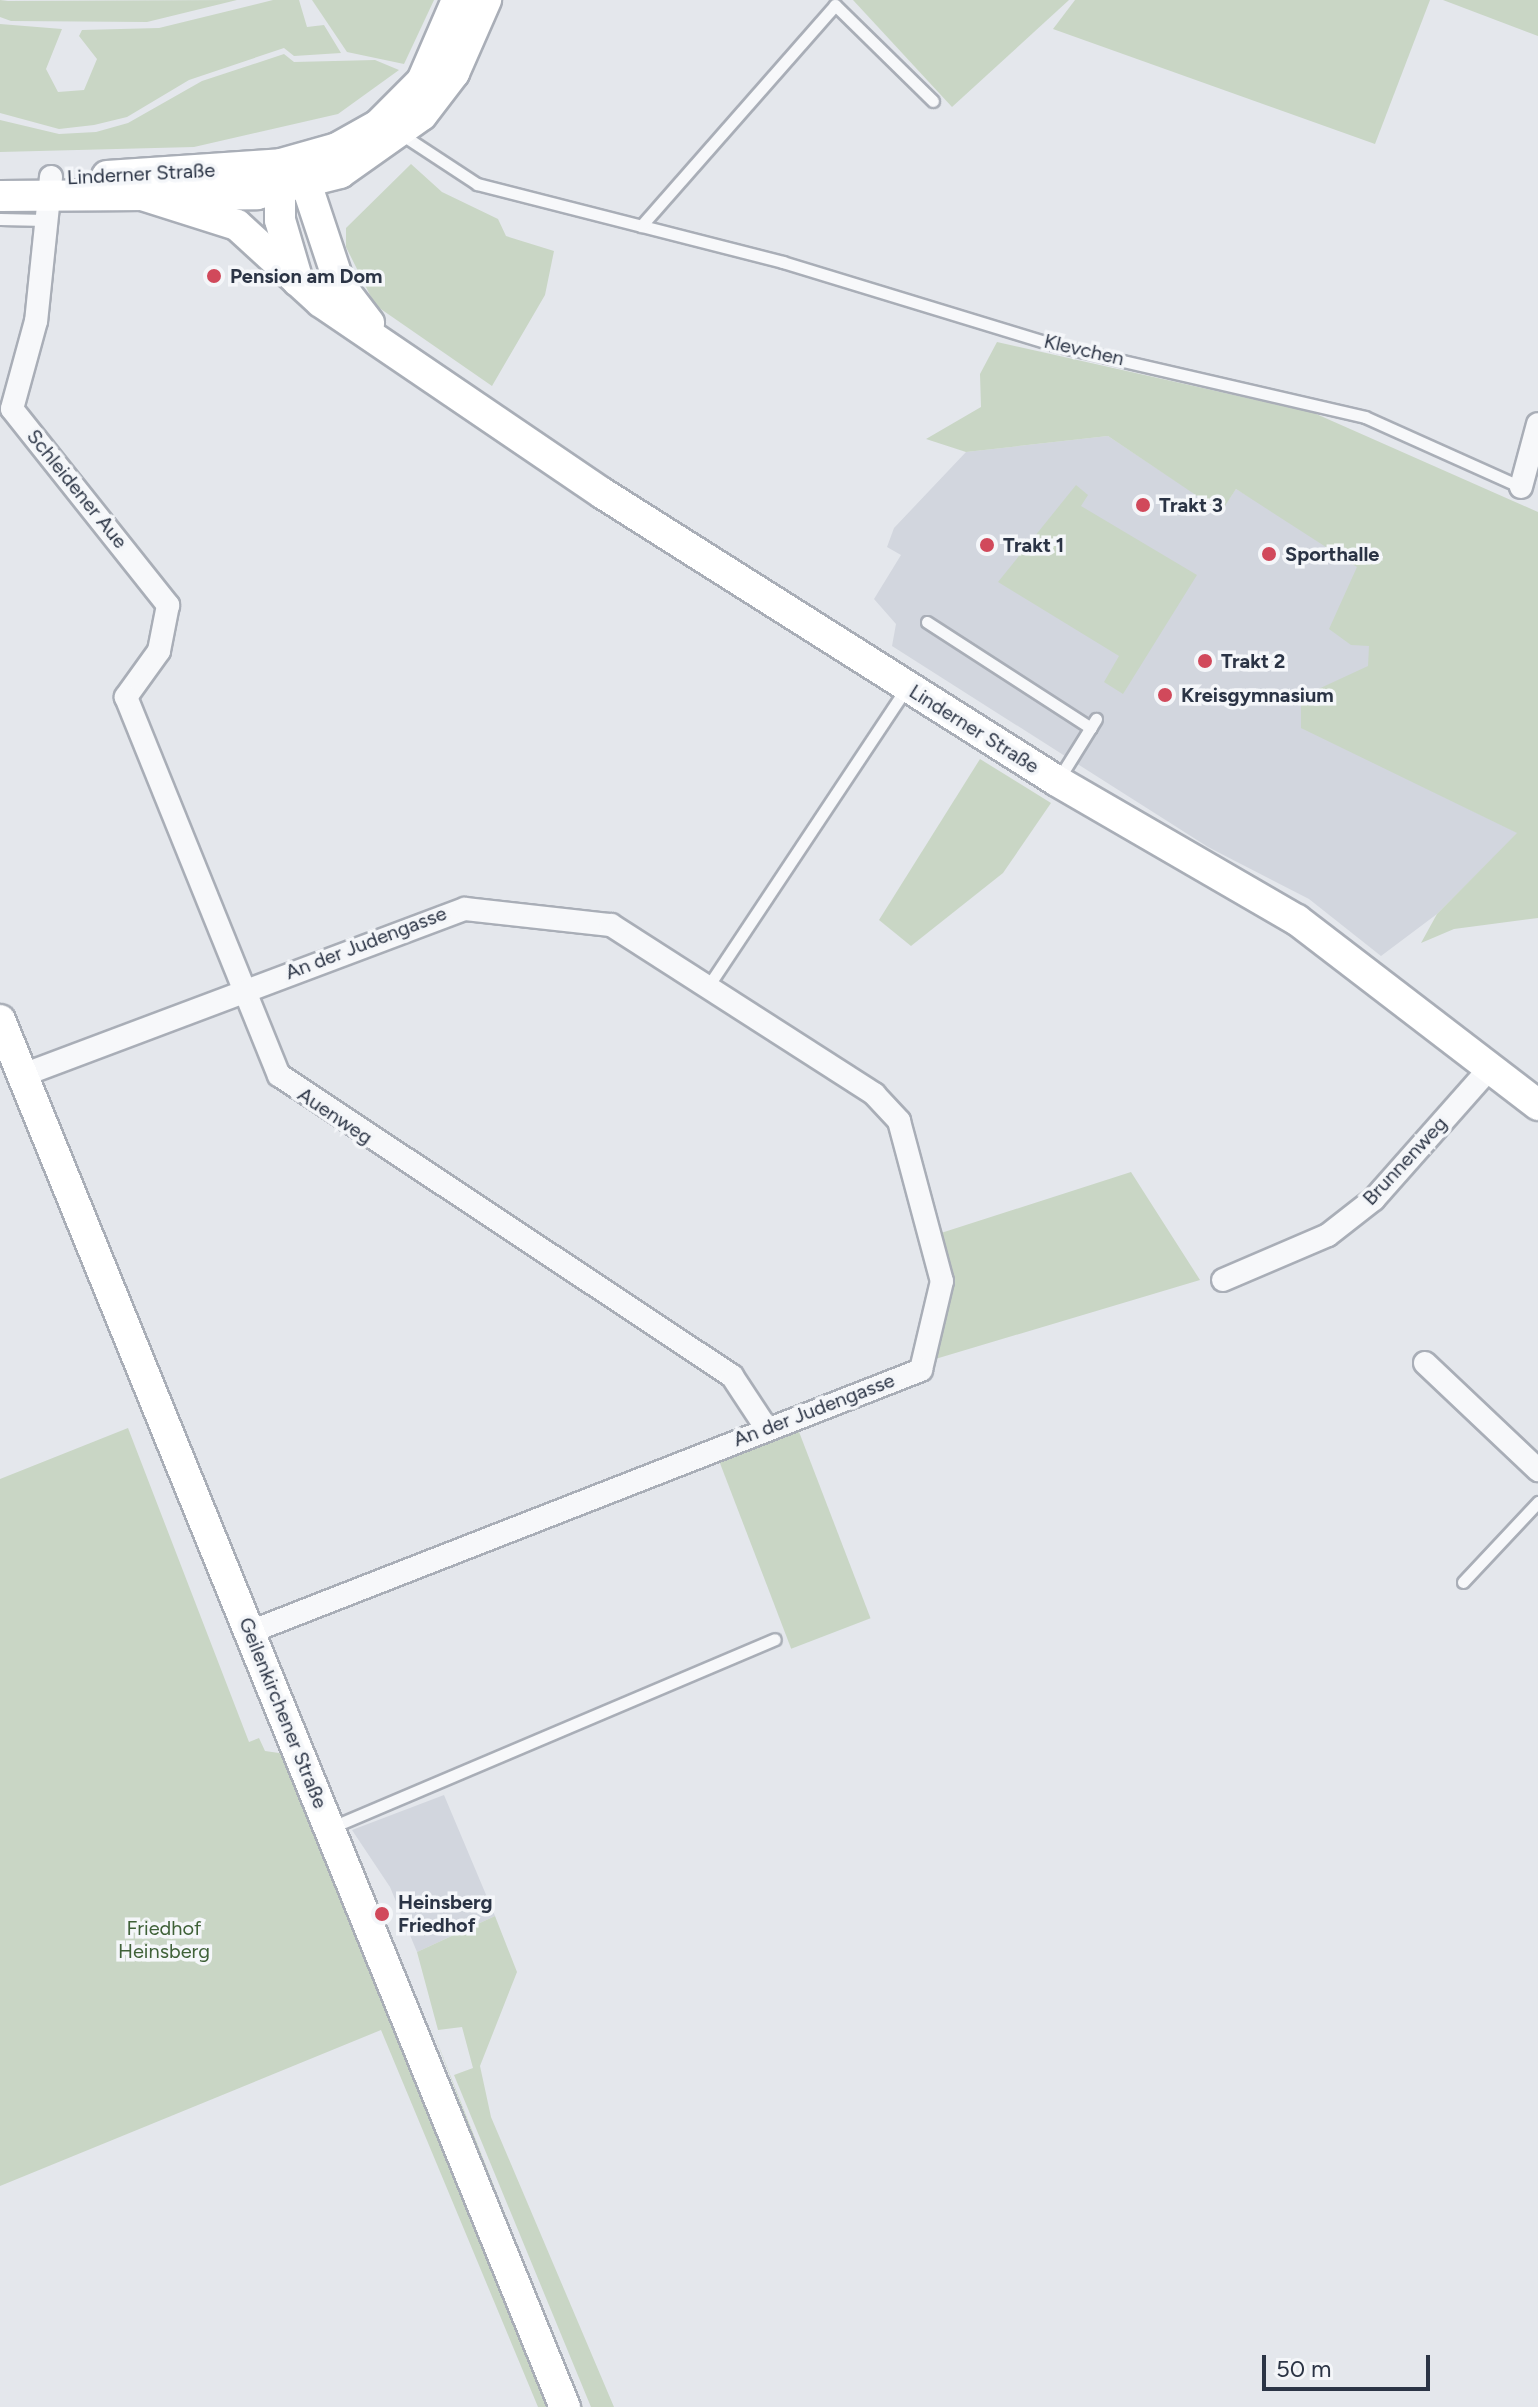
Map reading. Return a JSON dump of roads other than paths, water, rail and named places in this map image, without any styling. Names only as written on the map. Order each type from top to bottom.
[{"type":"main road","points":[[292,175],[402,103],[422,81],[457,0]]},
{"type":"main road","points":[[292,175],[401,134],[454,73],[486,0]]},
{"type":"main road","points":[[292,175],[299,283]]},
{"type":"main road","name":"Linderner Straße","points":[[2,182],[49,197],[145,196],[292,175]]},
{"type":"main road","name":"Linderner Straße","points":[[49,197],[292,175]]},
{"type":"main road","name":"Linderner Straße","points":[[292,175],[349,302],[407,355]]},
{"type":"main road","name":"Linderner Straße","points":[[145,196],[237,225],[299,283],[602,493],[1057,781],[1297,920],[1538,1105]]},
{"type":"main road","name":"Geilenkirchener Straße","points":[[0,1020],[565,2407]]},
{"type":"street","name":"Schleidener Aue","points":[[49,197],[36,321],[12,409],[168,605],[159,651]]},
{"type":"street","points":[[1521,487],[1538,424]]},
{"type":"street","name":"Auenweg","points":[[159,651],[126,697],[242,990],[279,1075],[297,1092],[732,1376],[765,1426]]},
{"type":"street","name":"An der Judengasse","points":[[23,1075],[242,990],[465,909],[611,925],[709,985],[892,1110],[942,1281],[921,1370],[765,1426],[250,1632]]},
{"type":"street","name":"Brunnenweg","points":[[1223,1280],[1328,1235],[1374,1199],[1490,1068]]},
{"type":"street","points":[[1425,1363],[1538,1470]]},
{"type":"lane","points":[[641,226],[835,5],[933,101]]},
{"type":"lane","name":"Klevchen","points":[[401,134],[477,184],[641,226],[1058,346],[1365,417],[1521,487]]},
{"type":"lane","points":[[0,219],[49,197]]},
{"type":"lane","points":[[927,622],[1094,724],[1057,781]]},
{"type":"lane","points":[[709,985],[907,687]]},
{"type":"lane","points":[[1463,1582],[1538,1502]]},
{"type":"lane","points":[[330,1828],[775,1639]]},
{"type":"place","name":"Pension am Dom","points":[[214,276]]},
{"type":"place","name":"Trakt 3","points":[[1143,505]]},
{"type":"place","name":"Trakt 1","points":[[987,545]]},
{"type":"place","name":"Sporthalle","points":[[1269,554]]},
{"type":"place","name":"Trakt 2","points":[[1205,661]]},
{"type":"place","name":"Kreisgymnasium","points":[[1165,695]]},
{"type":"place","name":"Heinsberg Friedhof","points":[[382,1914]]},
{"type":"park label","name":"Friedhof Heinsberg","points":[[164,1940]]}]
